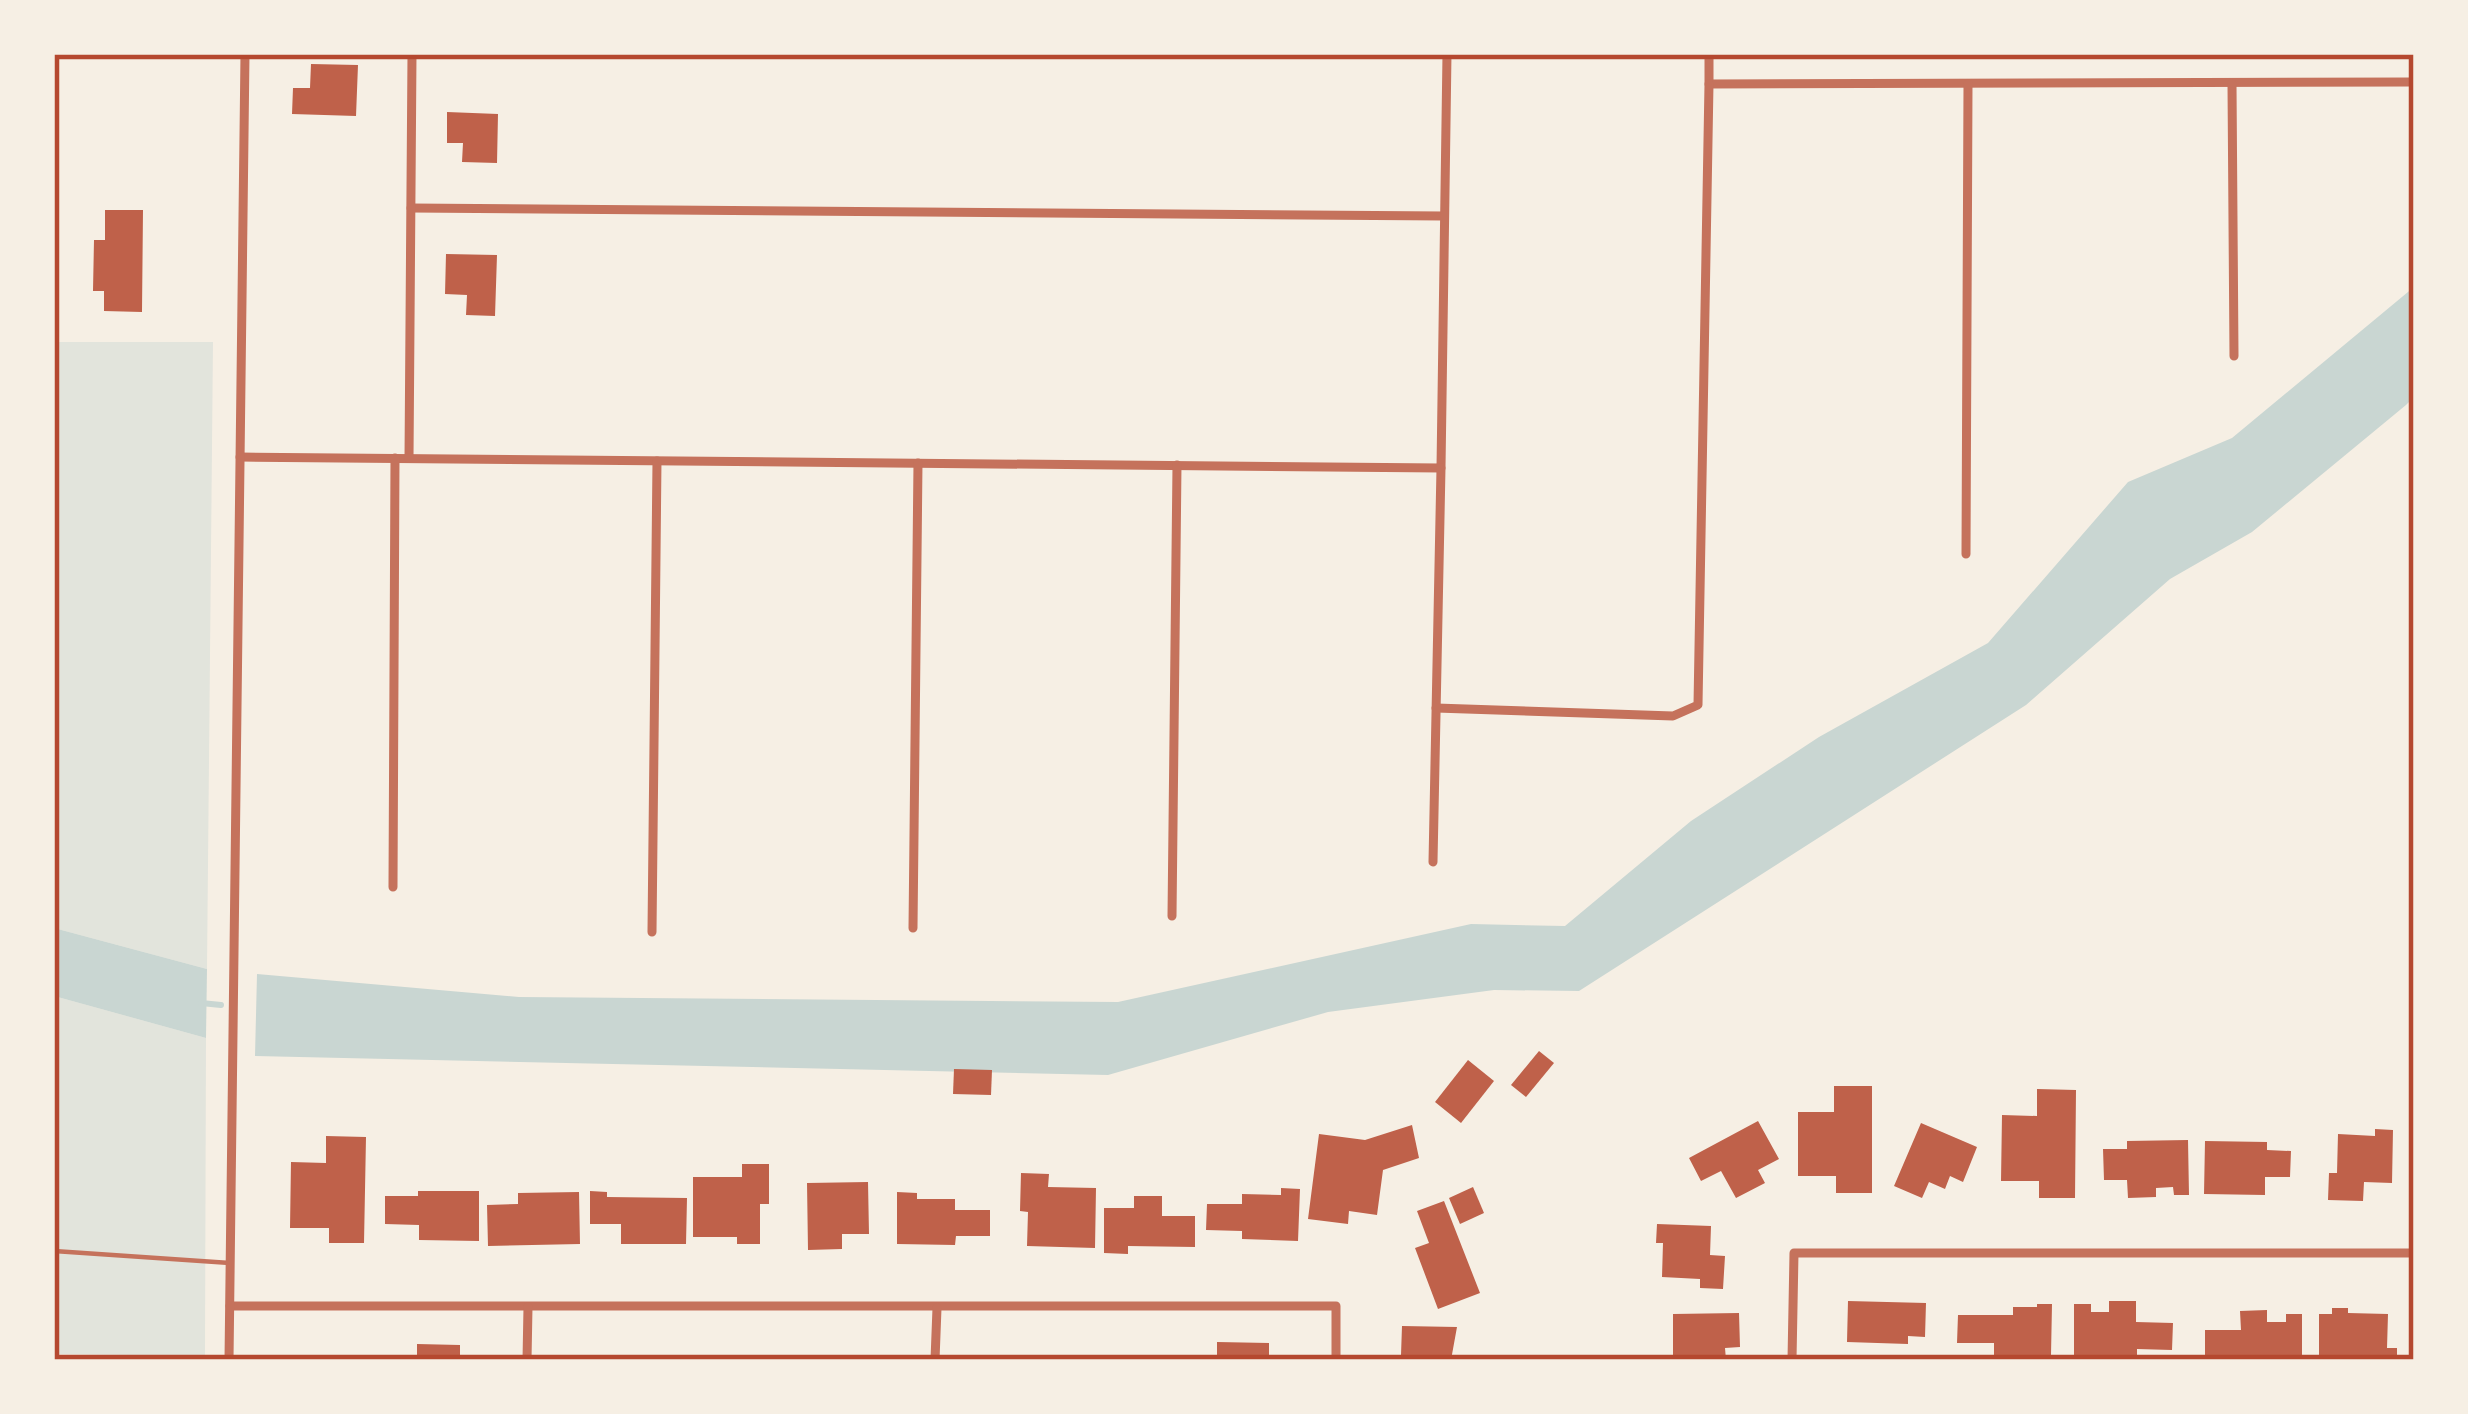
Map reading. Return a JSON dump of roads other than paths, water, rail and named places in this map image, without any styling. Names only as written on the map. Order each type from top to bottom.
[{"type":"street","points":[[229,1360],[245,54]]},
{"type":"street","points":[[409,458],[412,54]]},
{"type":"street","points":[[1433,862],[1447,54]]},
{"type":"street","points":[[1436,708],[1673,716],[1698,705],[1709,54]]},
{"type":"street","points":[[1708,85],[2414,82]]},
{"type":"street","points":[[1966,554],[1968,85]]},
{"type":"street","points":[[2232,85],[2234,356]]},
{"type":"street","points":[[411,208],[1444,216]]},
{"type":"street","points":[[240,457],[1441,468]]},
{"type":"street","points":[[393,887],[395,458]]},
{"type":"street","points":[[652,932],[657,460]]},
{"type":"street","points":[[913,928],[918,463]]},
{"type":"street","points":[[1172,916],[1177,465]]},
{"type":"street","points":[[1792,1360],[1794,1253],[2414,1253]]},
{"type":"street","points":[[230,1306],[1336,1306],[1336,1360]]},
{"type":"street","points":[[527,1360],[528,1306]]},
{"type":"street","points":[[935,1360],[937,1308]]},
{"type":"lane","points":[[54,1251],[230,1264]]},
{"type":"waterway","points":[[201,1003],[221,1005]]}]
